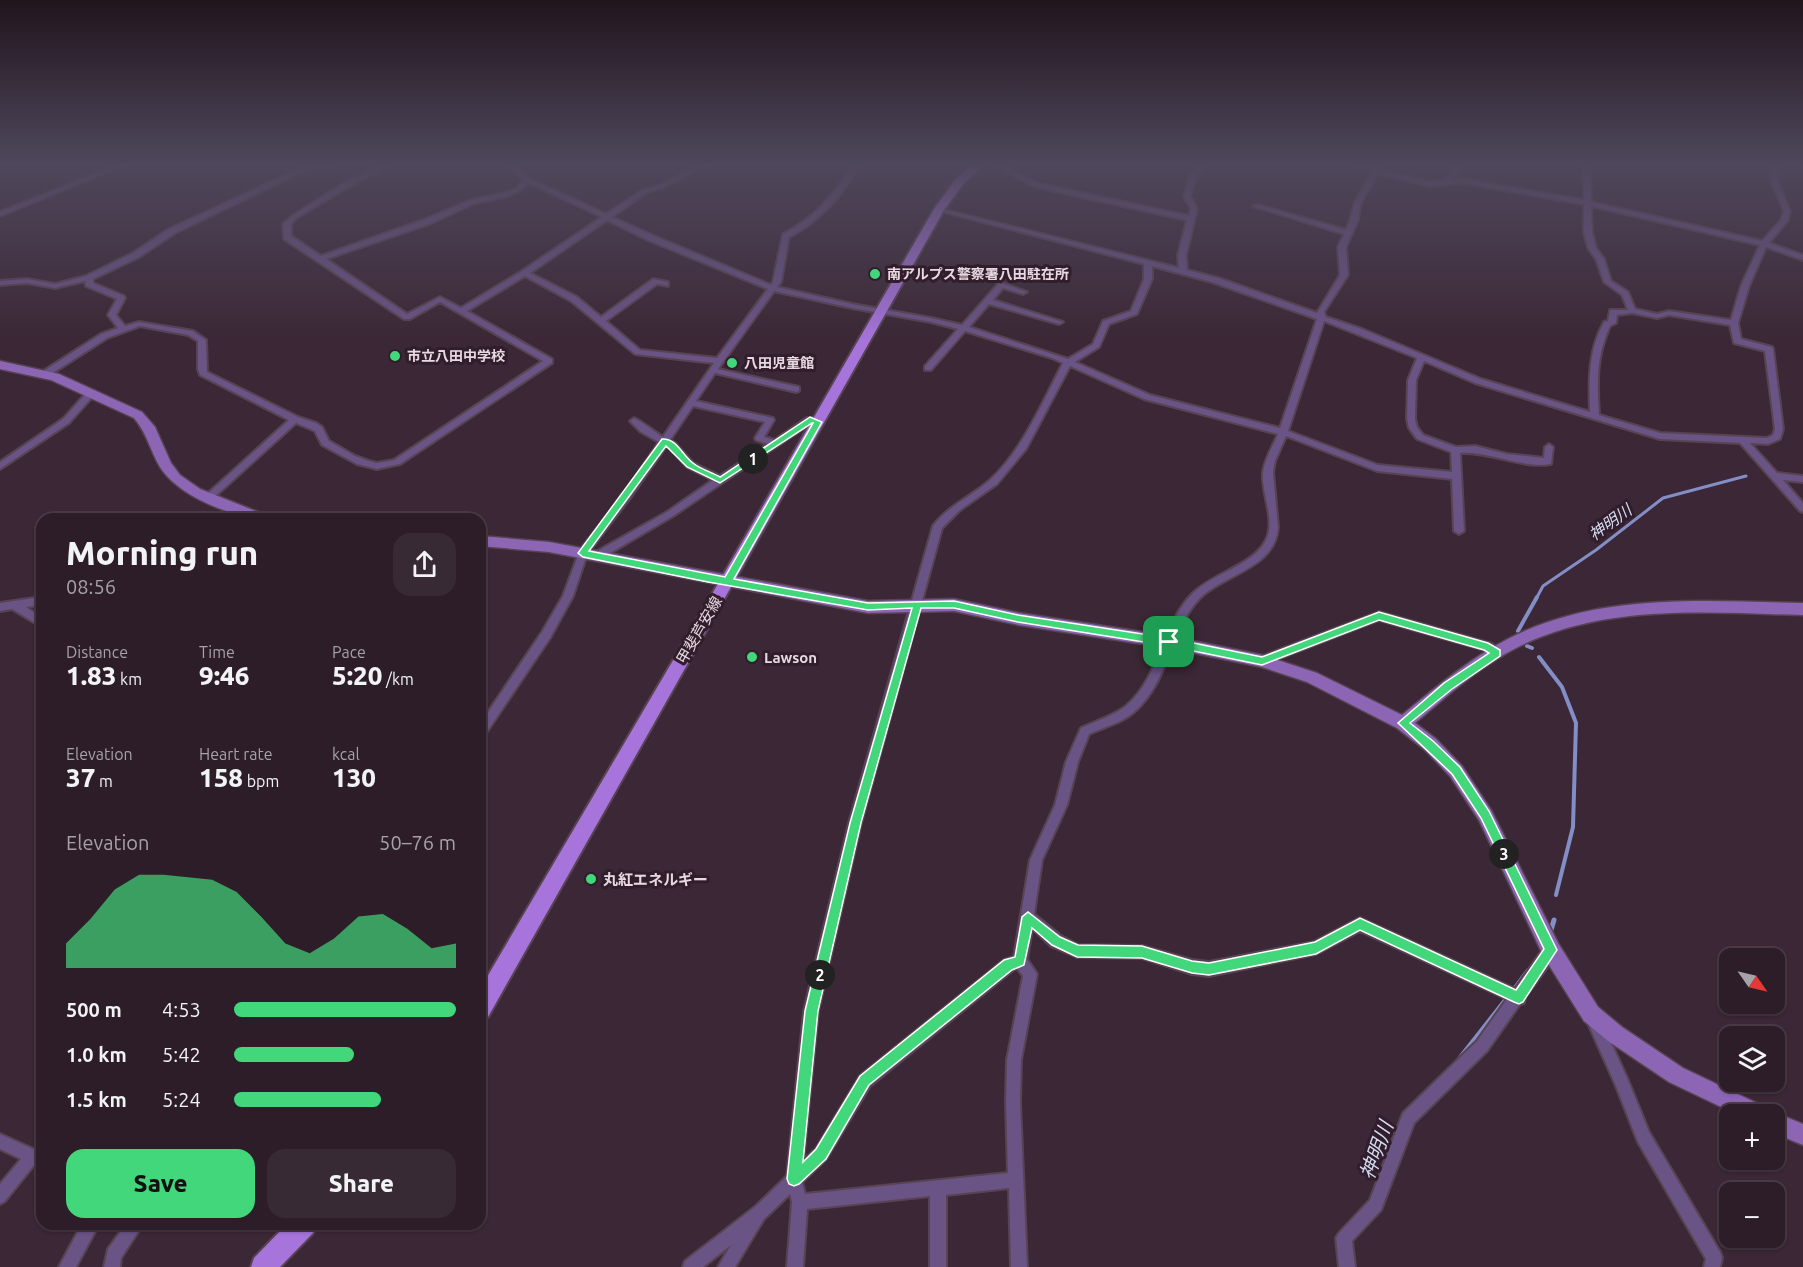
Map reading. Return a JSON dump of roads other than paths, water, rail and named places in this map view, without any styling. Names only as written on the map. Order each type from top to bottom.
[{"type":"main road","name":"甲斐芦安線","points":[[486,999],[728,581],[930,224]]},
{"type":"main road","points":[[263,1267],[298,1230]]},
{"type":"street","points":[[0,283],[27,281],[55,286],[89,278],[136,255],[186,224]]},
{"type":"street","points":[[45,374],[104,336],[122,328],[139,324],[189,333],[202,340],[205,351],[201,366],[203,373],[295,420],[319,429],[325,443],[371,467],[384,467],[397,462],[549,361],[440,299],[407,317],[287,237],[287,224]]},
{"type":"street","points":[[320,259],[420,224]]},
{"type":"street","points":[[462,311],[525,273],[597,224]]},
{"type":"street","points":[[622,224],[772,288],[964,328],[1068,362],[1147,397],[1283,432],[1377,468],[1457,476]]},
{"type":"street","points":[[486,724],[546,635],[590,555],[690,403],[777,282],[786,236],[809,224]]},
{"type":"street","points":[[999,224],[1184,271],[1322,317],[1478,381],[1660,436],[1743,441],[1768,441],[1777,437],[1779,429],[1769,349],[1737,341],[1734,323],[1745,286],[1764,244],[1781,224]]},
{"type":"street","points":[[1184,271],[1182,255],[1190,224]]},
{"type":"street","points":[[1318,224],[1348,233]]},
{"type":"street","points":[[1019,1267],[1013,1102],[1014,1060],[1030,974],[1020,961],[1036,860],[1060,805],[1072,762],[1085,731],[1129,711],[1140,700],[1156,677],[1169,642],[1196,597],[1209,586],[1258,555],[1268,545],[1273,535],[1268,473],[1271,457],[1283,432],[1322,317],[1320,312],[1344,275],[1342,248],[1352,224]]},
{"type":"street","points":[[1588,224],[1592,248],[1600,259],[1608,282],[1625,294],[1632,311]]},
{"type":"street","points":[[1679,224],[1764,244],[1803,258]]},
{"type":"street","points":[[795,1267],[800,1202],[794,1179],[811,1011],[855,823],[938,526],[957,508],[994,482],[1023,447],[1068,362],[1096,345],[1106,323],[1134,312],[1148,279],[1149,262]]},
{"type":"street","points":[[525,273],[574,299],[638,352],[719,361]]},
{"type":"street","points":[[89,278],[89,284],[121,298],[112,315],[122,328]]},
{"type":"street","points":[[601,321],[656,281],[665,284]]},
{"type":"street","points":[[928,368],[1002,285],[1023,292]]},
{"type":"street","points":[[988,301],[1059,321]]},
{"type":"street","points":[[1595,415],[1593,369],[1596,348],[1607,324],[1612,323],[1613,312],[1623,314],[1632,311],[1657,316],[1669,313],[1734,323]]},
{"type":"street","points":[[1421,358],[1412,380],[1411,419],[1413,428],[1420,437],[1455,450],[1475,449],[1507,457],[1548,462],[1549,447]]},
{"type":"street","points":[[0,365],[45,374],[138,415],[149,427],[165,464],[175,478],[208,498],[247,513]]},
{"type":"street","points":[[712,370],[796,389]]},
{"type":"street","points":[[0,466],[66,421],[91,393]]},
{"type":"street","points":[[690,403],[770,420],[759,438],[776,443]]},
{"type":"street","points":[[208,498],[295,420]]},
{"type":"street","points":[[590,555],[670,514],[810,420],[818,422]]},
{"type":"street","points":[[634,421],[644,430],[673,446],[690,465],[720,480]]},
{"type":"street","points":[[1743,441],[1803,509]]},
{"type":"street","points":[[1455,450],[1459,531]]},
{"type":"street","points":[[1774,476],[1803,479]]},
{"type":"street","points":[[486,542],[549,547],[868,606],[954,605],[1018,619],[1169,642],[1262,661],[1312,677],[1403,723],[1430,744],[1456,771],[1485,815],[1551,950],[1591,1014],[1643,1137],[1714,1258],[1712,1267]]},
{"type":"street","points":[[0,606],[36,602]]},
{"type":"street","points":[[14,604],[36,619]]},
{"type":"street","points":[[1403,723],[1448,686],[1497,653],[1558,624],[1627,609],[1803,609]]},
{"type":"street","points":[[1262,661],[1379,616],[1488,647],[1497,653]]},
{"type":"street","points":[[1028,917],[1056,941],[1077,951],[1142,952],[1192,967],[1209,969],[1316,948],[1360,924],[1519,998]]},
{"type":"street","points":[[1347,1267],[1344,1238],[1376,1205],[1408,1118],[1482,1046],[1519,998],[1551,950]]},
{"type":"street","points":[[692,1267],[761,1211],[821,1154],[865,1081],[1009,965],[1020,961]]},
{"type":"street","points":[[1591,1014],[1615,1034],[1676,1075],[1737,1104]]},
{"type":"street","points":[[1785,1127],[1803,1136]]},
{"type":"street","points":[[0,1141],[36,1158]]},
{"type":"street","points":[[0,1196],[36,1159]]},
{"type":"street","points":[[800,1202],[1017,1180]]},
{"type":"street","points":[[938,1188],[938,1267]]},
{"type":"street","points":[[726,1267],[761,1211]]},
{"type":"street","points":[[67,1267],[88,1230]]},
{"type":"street","points":[[112,1267],[114,1255],[131,1230]]},
{"type":"waterway","name":"神明川","points":[[1536,599],[1543,586],[1596,550],[1663,498],[1746,476]]},
{"type":"waterway","name":"神明川","points":[[1518,631],[1537,597]]},
{"type":"waterway","name":"神明川","points":[[1527,646],[1532,648]]},
{"type":"waterway","name":"神明川","points":[[1539,657],[1562,687],[1576,723],[1573,827],[1556,895]]},
{"type":"waterway","name":"神明川","points":[[1551,930],[1554,920]]},
{"type":"waterway","name":"神明川","points":[[1513,991],[1528,971]]},
{"type":"waterway","name":"神明川","points":[[1460,1058],[1508,997]]},
{"type":"place","name":"南アルプス警察署八田駐在所","points":[[875,274]]},
{"type":"place","name":"市立八田中学校","points":[[395,356]]},
{"type":"place","name":"八田児童館","points":[[732,363]]},
{"type":"place","name":"Lawson","points":[[752,657]]},
{"type":"place","name":"丸紅エネルギー","points":[[591,879]]}]
